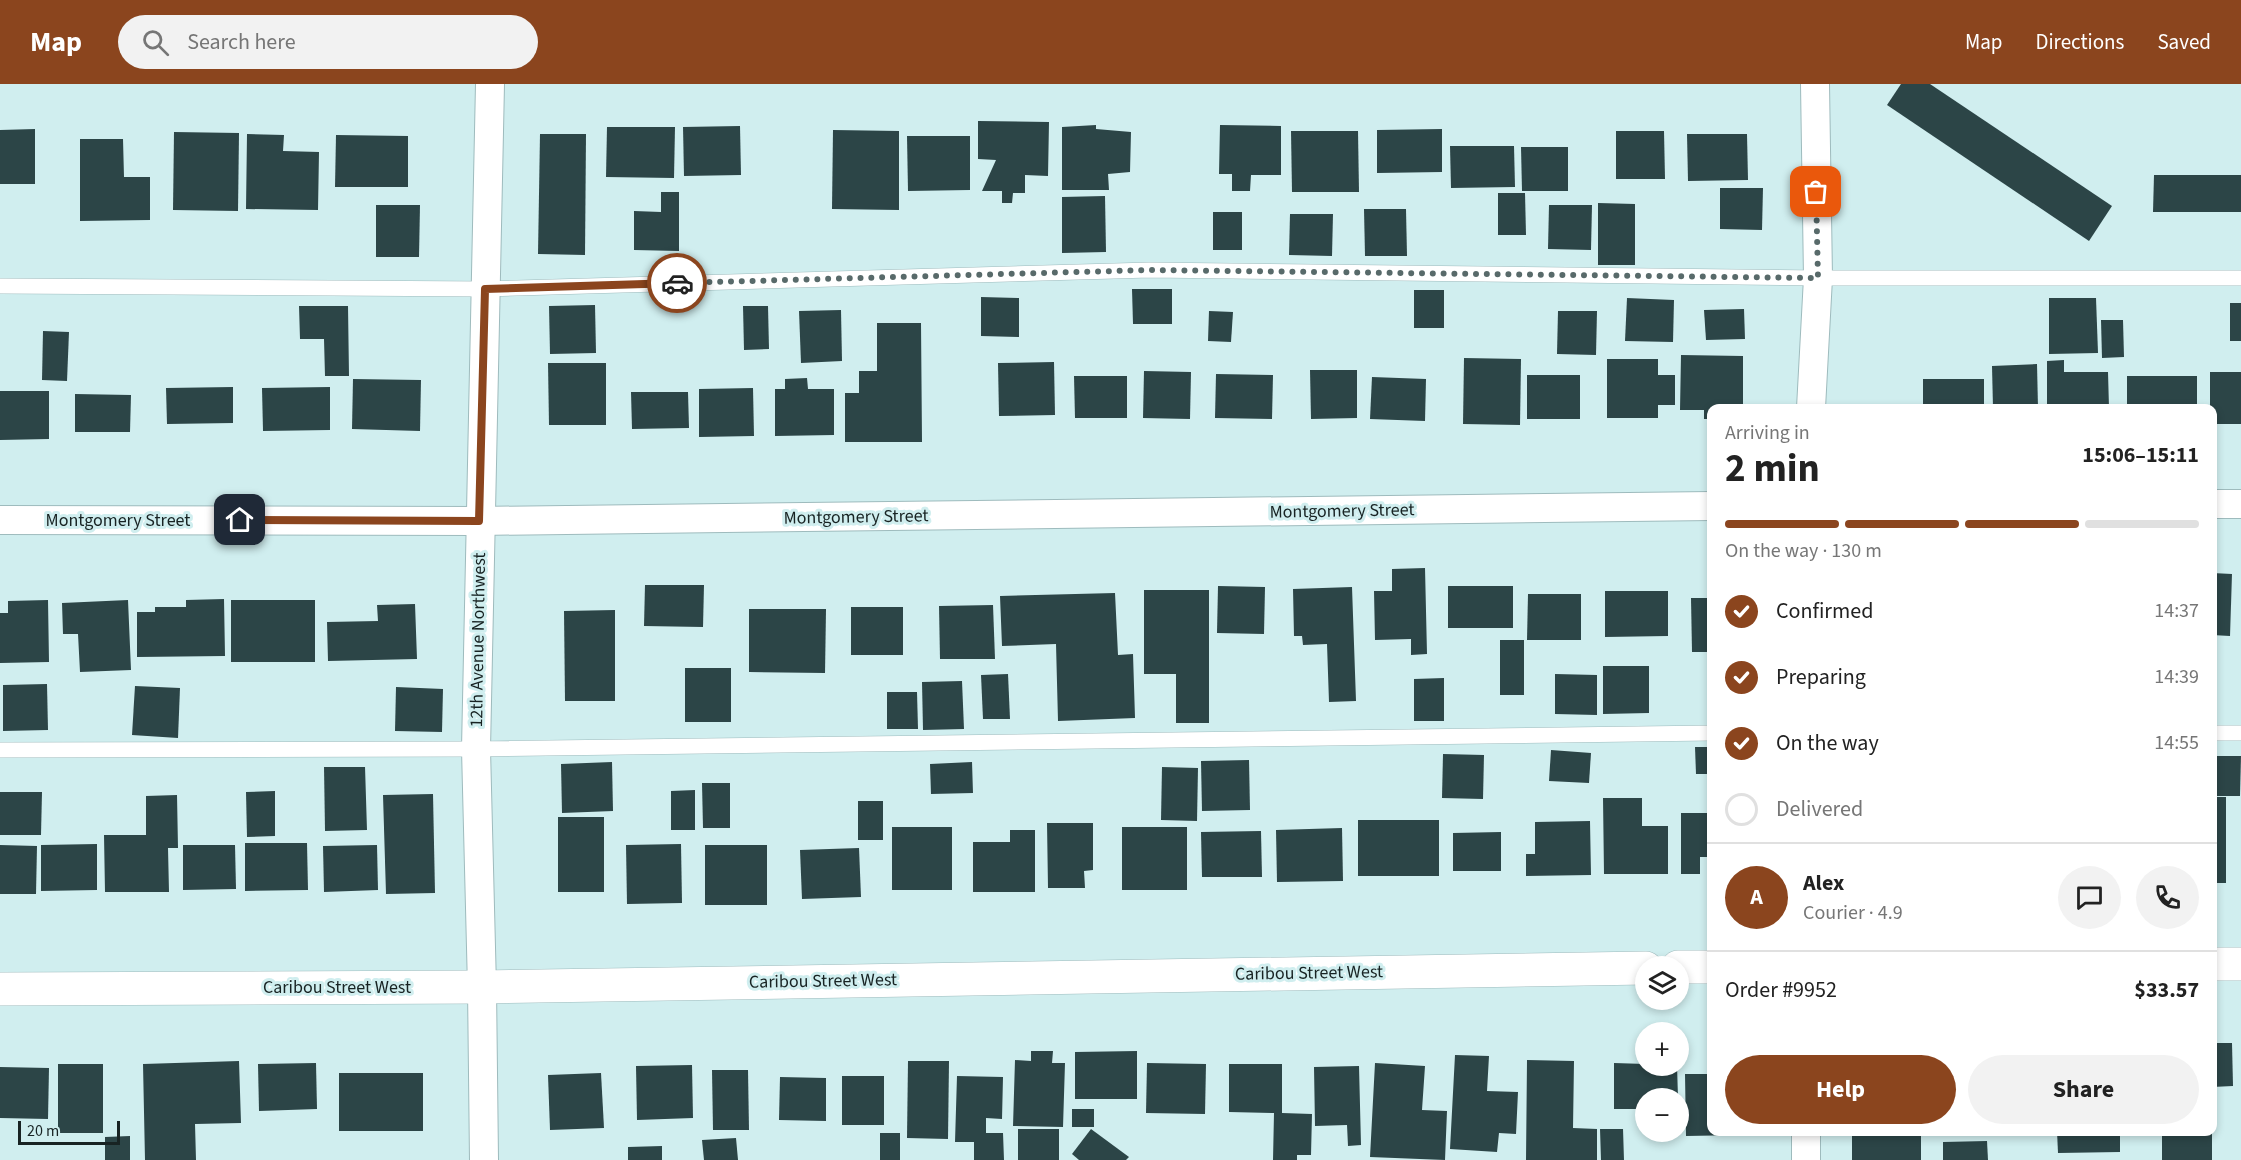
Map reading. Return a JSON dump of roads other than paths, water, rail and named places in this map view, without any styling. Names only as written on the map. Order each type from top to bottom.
[{"type":"street","name":"12th Avenue Northwest","points":[[484,1160],[476,749],[490,84]]},
{"type":"street","points":[[1811,404],[1818,278],[1815,84]]},
{"type":"street","points":[[2217,504],[2241,504]]},
{"type":"street","name":"Montgomery Street","points":[[0,520],[479,521],[1707,506]]},
{"type":"street","points":[[2217,964],[2241,964]]},
{"type":"street","points":[[1689,967],[1707,967]]},
{"type":"street","name":"Caribou Street West","points":[[0,988],[482,987],[1635,968]]},
{"type":"street","points":[[1806,1136],[1806,1160]]},
{"type":"lane","points":[[0,286],[485,289],[1150,270],[1818,278],[2241,278]]},
{"type":"lane","points":[[0,750],[476,749],[1707,733]]},
{"type":"lane","points":[[2217,733],[2241,733]]}]
